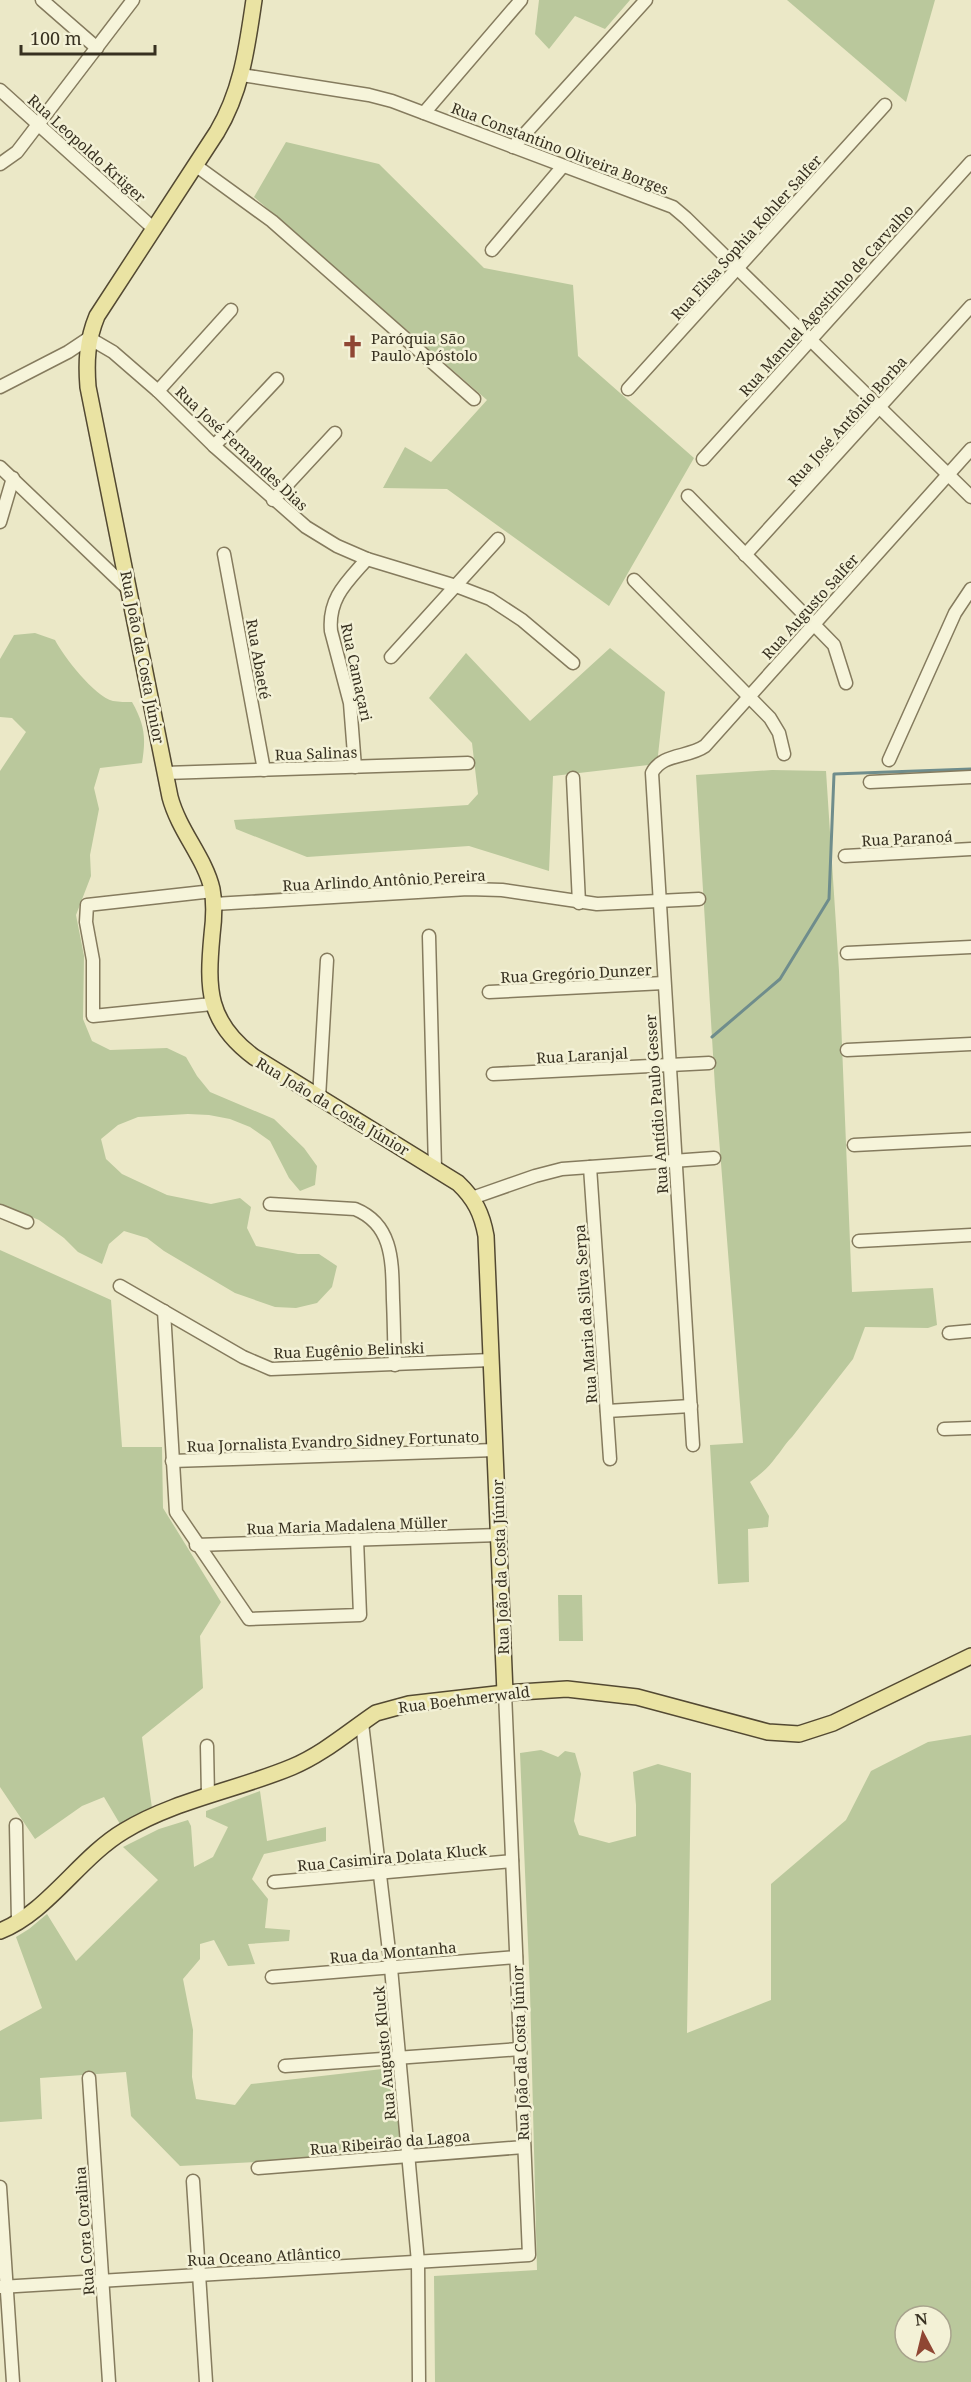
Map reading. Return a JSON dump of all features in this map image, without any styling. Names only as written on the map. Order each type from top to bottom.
[{"type":"main road","name":"Rua João da Costa Júnior","points":[[254,0],[242,75],[225,118],[97,316],[89,338],[88,387],[174,813],[205,869],[213,898],[209,977],[212,1004],[220,1023],[236,1044],[254,1057],[458,1183],[472,1198],[479,1210],[486,1236],[505,1693]]},
{"type":"main road","name":"Rua Boehmerwald","points":[[0,1931],[18,1922],[110,1839],[140,1822],[290,1768],[314,1757],[376,1713],[395,1707],[505,1693],[567,1689],[604,1692],[656,1701],[768,1732],[799,1734],[833,1723],[971,1656]]},
{"type":"street","points":[[42,0],[97,48]]},
{"type":"street","points":[[0,164],[17,152],[133,0]]},
{"type":"street","points":[[424,113],[521,0]]},
{"type":"street","points":[[513,147],[646,0]]},
{"type":"street","name":"Rua Constantino Oliveira Borges","points":[[242,75],[376,97],[673,207],[971,497]]},
{"type":"street","name":"Rua Leopoldo Krüger","points":[[0,90],[153,228]]},
{"type":"street","name":"Rua Elisa Sophia Kohler Salfer","points":[[628,389],[885,105]]},
{"type":"street","name":"Rua Manuel Agostinho de Carvalho","points":[[703,459],[971,162]]},
{"type":"street","points":[[195,165],[272,221],[474,399]]},
{"type":"street","points":[[492,250],[563,166]]},
{"type":"street","name":"Rua José Antônio Borba","points":[[745,555],[971,306]]},
{"type":"street","points":[[158,390],[231,310]]},
{"type":"street","points":[[0,387],[89,338]]},
{"type":"street","name":"Rua José Fernandes Dias","points":[[89,338],[113,352],[158,390],[214,446],[296,520],[323,538],[367,559],[456,586],[490,599],[511,612],[573,663]]},
{"type":"street","points":[[214,446],[277,379]]},
{"type":"street","points":[[273,500],[335,433]]},
{"type":"street","name":"Rua Augusto Salfer","points":[[659,763],[700,749],[971,449]]},
{"type":"street","points":[[0,467],[130,591]]},
{"type":"street","points":[[0,522],[13,478]]},
{"type":"street","points":[[688,496],[834,645],[846,683]]},
{"type":"street","points":[[391,657],[498,539]]},
{"type":"street","name":"Rua Abaeté","points":[[224,554],[264,770]]},
{"type":"street","name":"Rua Camaçari","points":[[355,767],[351,710],[331,631],[330,618],[335,599],[367,559]]},
{"type":"street","points":[[634,580],[775,726],[784,754]]},
{"type":"street","points":[[889,760],[955,613],[971,590]]},
{"type":"street","name":"Rua Salinas","points":[[165,773],[468,763]]},
{"type":"street","name":"Rua Antídio Paulo Gesser","points":[[659,763],[651,779],[693,1445]]},
{"type":"street","points":[[870,782],[971,777]]},
{"type":"street","points":[[573,778],[579,903]]},
{"type":"street","name":"Rua Paranoá","points":[[845,856],[971,849]]},
{"type":"street","name":"Rua Arlindo Antônio Pereira","points":[[212,1004],[93,1016],[93,960],[86,922],[87,905],[213,898],[477,889],[502,890],[579,903],[699,899]]},
{"type":"street","points":[[429,936],[435,1168]]},
{"type":"street","points":[[847,953],[971,947]]},
{"type":"street","points":[[319,1098],[327,960]]},
{"type":"street","name":"Rua Gregório Dunzer","points":[[489,992],[664,983]]},
{"type":"street","points":[[847,1050],[971,1044]]},
{"type":"street","name":"Rua Laranjal","points":[[493,1074],[709,1063]]},
{"type":"street","points":[[854,1145],[971,1139]]},
{"type":"street","points":[[472,1198],[546,1173],[590,1167],[714,1158]]},
{"type":"street","name":"Rua Maria da Silva Serpa","points":[[590,1167],[610,1459]]},
{"type":"street","points":[[270,1204],[355,1209],[367,1214],[376,1222],[387,1241],[391,1259],[395,1365]]},
{"type":"street","points":[[0,1211],[27,1221]]},
{"type":"street","points":[[859,1241],[971,1235]]},
{"type":"street","name":"Rua Eugênio Belinski","points":[[120,1286],[243,1357],[271,1369],[491,1360]]},
{"type":"street","points":[[164,1311],[171,1461],[176,1512],[196,1545],[249,1619],[360,1615],[357,1539]]},
{"type":"street","points":[[949,1333],[971,1332]]},
{"type":"street","points":[[607,1411],[691,1406]]},
{"type":"street","points":[[944,1429],[971,1428]]},
{"type":"street","name":"Rua Jornalista Evandro Sidney Fortunato","points":[[171,1461],[495,1450]]},
{"type":"street","name":"Rua Maria Madalena Müller","points":[[196,1545],[499,1534]]},
{"type":"street","name":"Rua João da Costa Júnior","points":[[505,1693],[529,2255]]},
{"type":"street","name":"Rua Augusto Kluck","points":[[362,1723],[391,1968],[418,2262],[419,2382]]},
{"type":"street","points":[[207,1746],[208,1796]]},
{"type":"street","points":[[16,1825],[18,1922]]},
{"type":"street","name":"Rua Casimira Dolata Kluck","points":[[274,1882],[512,1861]]},
{"type":"street","name":"Rua da Montanha","points":[[272,1977],[516,1957]]},
{"type":"street","points":[[285,2066],[520,2049]]},
{"type":"street","name":"Rua Cora Coralina","points":[[89,2078],[109,2382]]},
{"type":"street","name":"Rua Ribeirão da Lagoa","points":[[258,2168],[524,2146]]},
{"type":"street","points":[[193,2181],[206,2382]]},
{"type":"street","points":[[0,2187],[3,2287],[13,2382]]},
{"type":"street","name":"Rua Oceano Atlântico","points":[[3,2287],[529,2255]]},
{"type":"green space","points":[[539,0],[630,0],[605,29],[575,16],[549,49],[535,34]]},
{"type":"green space","points":[[787,0],[935,0],[906,102]]},
{"type":"green space","points":[[286,142],[379,164],[484,268],[573,285],[578,356],[694,458],[609,606],[447,489],[383,488],[405,447],[431,462],[487,400],[254,197]]},
{"type":"green space","points":[[35,633],[55,640],[80,675],[105,698],[132,702],[140,718],[143,732],[142,763],[100,768],[94,788],[99,809],[90,855],[91,876],[76,915],[84,956],[83,1019],[92,1041],[110,1050],[167,1048],[186,1057],[210,1092],[274,1119],[304,1148],[317,1166],[315,1185],[300,1191],[289,1178],[270,1141],[250,1127],[230,1119],[188,1114],[138,1117],[118,1125],[101,1139],[106,1159],[122,1174],[167,1195],[211,1204],[240,1198],[251,1207],[247,1228],[256,1246],[298,1254],[319,1254],[337,1266],[332,1287],[317,1303],[296,1308],[275,1307],[235,1293],[164,1251],[147,1238],[124,1231],[109,1244],[102,1264],[78,1252],[64,1238],[39,1220],[0,1204],[0,771],[26,732],[12,718],[0,717],[0,659],[14,635]]},
{"type":"green space","points":[[610,648],[665,692],[657,764],[553,776],[549,871],[469,846],[307,857],[236,829],[234,820],[468,805],[478,794],[472,743],[429,698],[466,653],[530,721]]},
{"type":"green space","points":[[772,770],[826,771],[839,971],[852,1292],[933,1288],[937,1325],[928,1328],[865,1327],[853,1359],[770,1464],[750,1482],[769,1516],[768,1527],[748,1529],[749,1582],[718,1584],[710,1445],[743,1443],[715,1087],[696,775]]},
{"type":"green space","points":[[0,1250],[111,1300],[122,1447],[162,1447],[163,1508],[221,1602],[200,1636],[203,1688],[142,1737],[152,1808],[120,1824],[104,1797],[82,1806],[35,1839],[0,1787]]},
{"type":"green space","points":[[558,1595],[582,1595],[583,1641],[559,1641]]},
{"type":"green space","points":[[971,1735],[971,2382],[435,2382],[434,2276],[537,2270],[530,1991],[520,1753],[541,1750],[558,1757],[565,1751],[575,1753],[581,1774],[574,1821],[579,1835],[609,1843],[636,1836],[633,1772],[658,1764],[691,1773],[687,2033],[771,2000],[771,1884],[846,1820],[871,1771],[928,1742]]},
{"type":"green space","points":[[260,1791],[267,1841],[326,1827],[326,1841],[264,1854],[252,1879],[268,1899],[265,1928],[290,1930],[289,1941],[248,1944],[255,1964],[228,1966],[214,1940],[200,1944],[200,1959],[183,1979],[193,2030],[192,2077],[196,2099],[235,2105],[251,2084],[391,2068],[403,2154],[180,2166],[131,2116],[126,2072],[40,2078],[42,2119],[0,2122],[0,2031],[42,2008],[16,1937],[47,1914],[76,1961],[158,1880],[123,1847],[159,1829],[188,1820],[191,1826],[194,1867],[213,1857],[228,1827],[206,1817],[206,1811]]},
{"type":"waterway","points":[[712,1037],[780,979],[829,899],[834,774],[971,769]]},
{"type":"place","name":"Paróquia São Paulo Apóstolo","points":[[353,347]]}]
